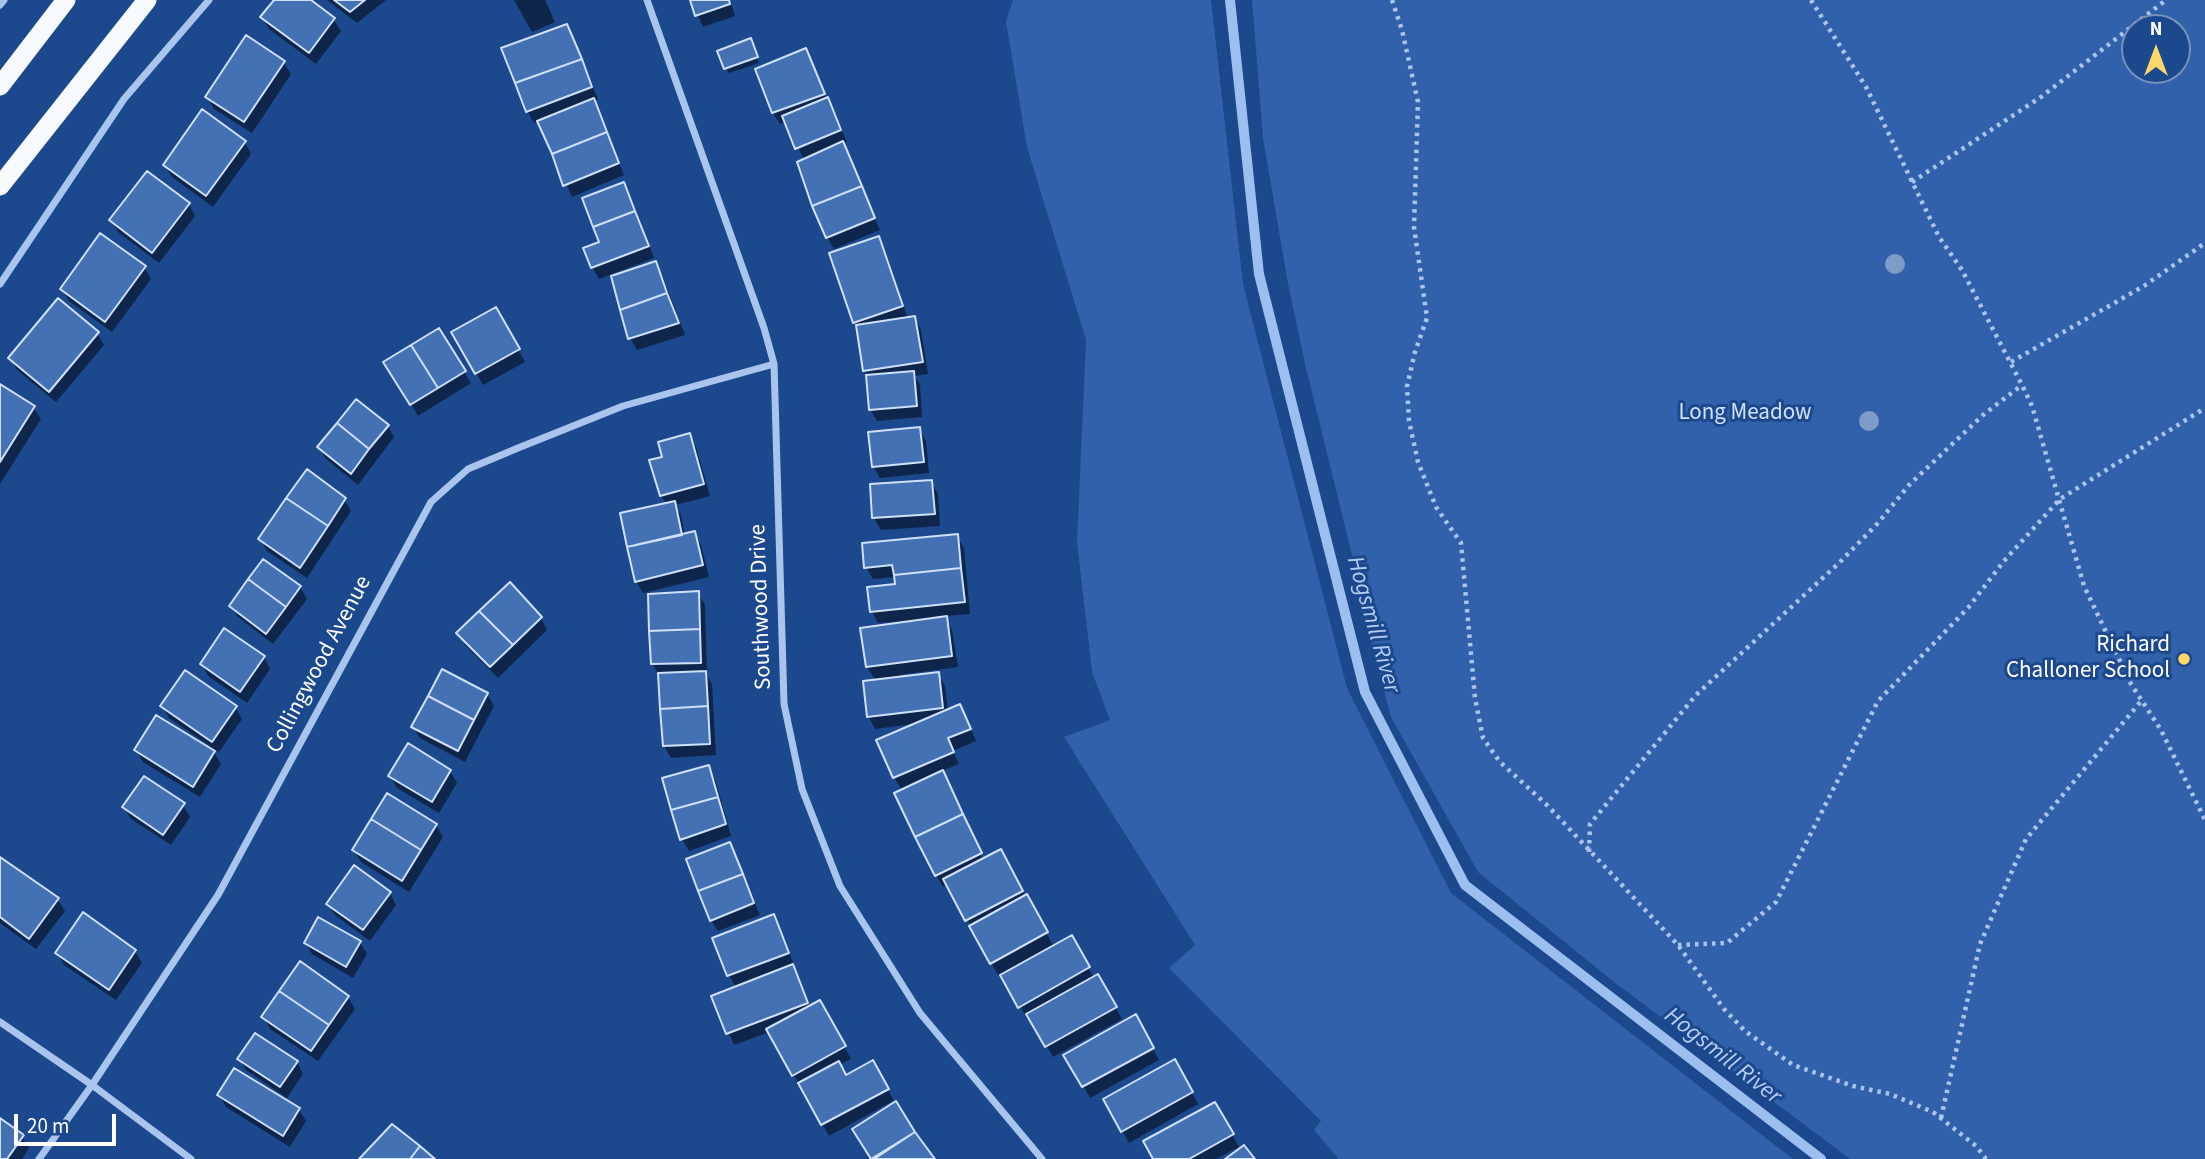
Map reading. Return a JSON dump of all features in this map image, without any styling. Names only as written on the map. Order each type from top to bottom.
[{"type":"highway","points":[[0,86],[66,0]]},
{"type":"highway","points":[[0,186],[147,0]]},
{"type":"street","points":[[0,5],[4,0]]},
{"type":"street","points":[[0,284],[124,99],[209,0]]},
{"type":"street","name":"Southwood Drive","points":[[647,0],[764,328],[774,364],[784,704],[802,789],[840,886],[920,1013],[1042,1159]]},
{"type":"street","name":"Collingwood Avenue","points":[[39,1159],[92,1085],[218,895],[431,502],[468,469],[624,406],[774,364]]},
{"type":"street","points":[[0,1022],[92,1085],[191,1159]]},
{"type":"path","points":[[1392,0],[1402,30],[1418,102],[1414,227],[1427,318],[1407,386],[1409,421],[1418,462],[1436,506],[1461,543],[1475,698],[1483,738],[1500,762],[1547,805],[1678,945],[1724,1009],[1745,1031],[1794,1065],[1853,1086],[1890,1094],[1933,1112],[1976,1146],[1986,1159]]},
{"type":"path","points":[[1811,0],[1866,88],[1939,237],[1962,270],[2011,362],[2032,406],[2084,586],[2110,643],[2161,730],[2205,820]]},
{"type":"path","points":[[1912,183],[2041,97],[2166,0]]},
{"type":"path","points":[[2011,362],[2144,286],[2205,243]]},
{"type":"path","points":[[1589,852],[1590,824],[1696,695],[1839,563],[1927,467],[1983,415],[2022,385]]},
{"type":"path","points":[[1678,945],[1727,943],[1776,902],[1878,701],[1968,608],[2004,561],[2060,499],[2205,408]]},
{"type":"path","points":[[1941,1118],[1980,944],[2026,839],[2142,700]]},
{"type":"green space","points":[[1013,0],[1211,0],[1243,284],[1347,688],[1451,893],[1793,1159],[1339,1159],[1314,1130],[1321,1121],[1169,968],[1195,945],[1064,737],[1110,720],[1092,672],[1077,542],[1086,340],[1027,147],[1006,21]]},
{"type":"green space","name":"Long Meadow","points":[[1252,0],[2205,0],[2205,1159],[1850,1159],[1614,982],[1478,872],[1391,717],[1371,642],[1288,284],[1263,138]]},
{"type":"building","points":[[274,0],[311,0],[335,18],[309,53],[260,17]]},
{"type":"building","points":[[334,0],[365,0],[350,12]]},
{"type":"building","points":[[690,0],[729,0],[730,4],[695,16]]},
{"type":"building","points":[[567,24],[582,59],[515,83],[501,48]]},
{"type":"building","points":[[246,35],[285,61],[244,122],[205,97]]},
{"type":"building","points":[[751,38],[758,57],[724,69],[717,51]]},
{"type":"building","points":[[806,48],[825,94],[772,113],[755,69]]},
{"type":"building","points":[[582,59],[592,87],[526,112],[515,83]]},
{"type":"building","points":[[828,97],[841,130],[795,149],[782,116]]},
{"type":"building","points":[[594,98],[607,132],[552,154],[537,121]]},
{"type":"building","points":[[202,109],[246,141],[206,196],[163,165]]},
{"type":"building","points":[[607,132],[619,163],[563,186],[552,154]]},
{"type":"building","points":[[843,141],[862,186],[812,206],[797,162]]},
{"type":"building","points":[[147,171],[190,203],[152,253],[109,220]]},
{"type":"building","points":[[624,182],[635,211],[593,227],[582,198]]},
{"type":"building","points":[[862,186],[875,218],[826,238],[812,206]]},
{"type":"building","points":[[635,211],[649,246],[591,268],[583,248],[599,242],[593,227]]},
{"type":"building","points":[[100,233],[146,266],[105,322],[60,289]]},
{"type":"building","points":[[879,236],[903,306],[853,323],[829,253]]},
{"type":"building","points":[[656,261],[667,293],[620,310],[611,276]]},
{"type":"building","points":[[667,293],[679,323],[628,339],[620,310]]},
{"type":"building","points":[[58,298],[99,332],[49,392],[8,358]]},
{"type":"building","points":[[496,307],[520,349],[475,374],[451,332]]},
{"type":"building","points":[[915,316],[923,362],[863,371],[856,325]]},
{"type":"building","points":[[439,328],[466,371],[438,388],[411,345]]},
{"type":"building","points":[[411,345],[438,388],[410,405],[383,362]]},
{"type":"building","points":[[914,371],[917,406],[869,410],[866,375]]},
{"type":"building","points":[[0,384],[35,406],[0,462]]},
{"type":"building","points":[[356,399],[389,425],[369,449],[337,423]]},
{"type":"building","points":[[337,423],[369,449],[351,474],[317,447]]},
{"type":"building","points":[[920,427],[924,462],[872,467],[868,432]]},
{"type":"building","points":[[690,433],[704,484],[660,496],[649,460],[662,457],[658,442]]},
{"type":"building","points":[[307,469],[346,498],[328,526],[286,498]]},
{"type":"building","points":[[932,480],[935,514],[872,518],[870,484]]},
{"type":"building","points":[[286,498],[328,526],[300,568],[258,539]]},
{"type":"building","points":[[675,501],[682,535],[627,547],[620,513]]},
{"type":"building","points":[[695,531],[703,565],[635,582],[627,547]]},
{"type":"building","points":[[958,534],[961,568],[894,575],[892,565],[864,568],[862,543]]},
{"type":"building","points":[[263,559],[301,586],[286,607],[248,579]]},
{"type":"building","points":[[961,568],[965,602],[870,612],[867,587],[895,584],[894,575]]},
{"type":"building","points":[[248,579],[286,607],[266,634],[229,606]]},
{"type":"building","points":[[510,582],[542,617],[513,645],[479,611]]},
{"type":"building","points":[[699,591],[700,629],[649,631],[648,594]]},
{"type":"building","points":[[479,611],[513,645],[490,667],[456,633]]},
{"type":"building","points":[[947,616],[952,656],[866,667],[860,628]]},
{"type":"building","points":[[224,628],[265,656],[240,692],[200,664]]},
{"type":"building","points":[[700,629],[701,663],[651,664],[649,631]]},
{"type":"building","points":[[442,669],[488,693],[474,720],[428,696]]},
{"type":"building","points":[[185,670],[237,706],[212,742],[160,706]]},
{"type":"building","points":[[706,671],[708,706],[660,709],[658,673]]},
{"type":"building","points":[[939,672],[943,708],[867,717],[863,681]]},
{"type":"building","points":[[428,696],[474,720],[458,751],[411,727]]},
{"type":"building","points":[[960,704],[971,729],[948,738],[954,752],[893,778],[876,740]]},
{"type":"building","points":[[708,706],[710,744],[663,746],[660,709]]},
{"type":"building","points":[[156,715],[215,751],[193,787],[134,750]]},
{"type":"building","points":[[408,743],[451,770],[432,802],[388,776]]},
{"type":"building","points":[[709,765],[718,797],[671,810],[662,778]]},
{"type":"building","points":[[943,770],[963,814],[915,837],[894,793]]},
{"type":"building","points":[[144,776],[185,803],[163,835],[122,807]]},
{"type":"building","points":[[387,793],[437,824],[421,850],[371,819]]},
{"type":"building","points":[[718,797],[726,824],[680,840],[671,810]]},
{"type":"building","points":[[963,814],[982,853],[935,876],[915,837]]},
{"type":"building","points":[[371,819],[421,850],[402,881],[352,850]]},
{"type":"building","points":[[730,842],[743,874],[698,891],[686,859]]},
{"type":"building","points":[[1001,849],[1023,891],[965,921],[943,879]]},
{"type":"building","points":[[0,857],[59,898],[29,939],[0,917]]},
{"type":"building","points":[[354,865],[391,892],[363,930],[326,904]]},
{"type":"building","points":[[743,874],[754,903],[710,921],[698,891]]},
{"type":"building","points":[[1027,894],[1048,932],[990,964],[969,926]]},
{"type":"building","points":[[83,912],[136,950],[109,990],[55,953]]},
{"type":"building","points":[[774,914],[789,953],[727,976],[712,938]]},
{"type":"building","points":[[318,917],[361,941],[346,967],[304,943]]},
{"type":"building","points":[[1072,935],[1090,967],[1018,1008],[1000,975]]},
{"type":"building","points":[[300,961],[349,996],[329,1025],[279,991]]},
{"type":"building","points":[[793,964],[808,1003],[726,1034],[711,996]]},
{"type":"building","points":[[1098,974],[1117,1007],[1045,1047],[1026,1014]]},
{"type":"building","points":[[279,991],[329,1025],[311,1051],[261,1017]]},
{"type":"building","points":[[820,1000],[846,1046],[792,1076],[766,1029]]},
{"type":"building","points":[[1136,1014],[1154,1048],[1082,1087],[1063,1055]]},
{"type":"building","points":[[255,1033],[298,1061],[280,1087],[237,1059]]},
{"type":"building","points":[[1175,1059],[1193,1092],[1121,1132],[1103,1099]]},
{"type":"building","points":[[873,1060],[889,1089],[821,1125],[798,1083],[839,1061],[846,1075]]},
{"type":"building","points":[[234,1068],[300,1108],[283,1136],[217,1095]]},
{"type":"building","points":[[896,1101],[915,1132],[871,1159],[852,1129]]},
{"type":"building","points":[[1215,1102],[1234,1134],[1189,1159],[1153,1159],[1143,1141]]},
{"type":"building","points":[[0,1118],[24,1135],[7,1159],[0,1159]]},
{"type":"building","points":[[392,1124],[420,1146],[410,1159],[359,1159]]},
{"type":"building","points":[[915,1132],[935,1159],[874,1159]]},
{"type":"building","points":[[1244,1145],[1255,1159],[1225,1159]]},
{"type":"building","points":[[420,1146],[435,1159],[410,1159]]},
{"type":"waterway","name":"Hogsmill River","points":[[1230,0],[1259,274],[1365,692],[1465,885],[1821,1159]]},
{"type":"place","name":"Richard Challoner School","points":[[2184,659]]}]
